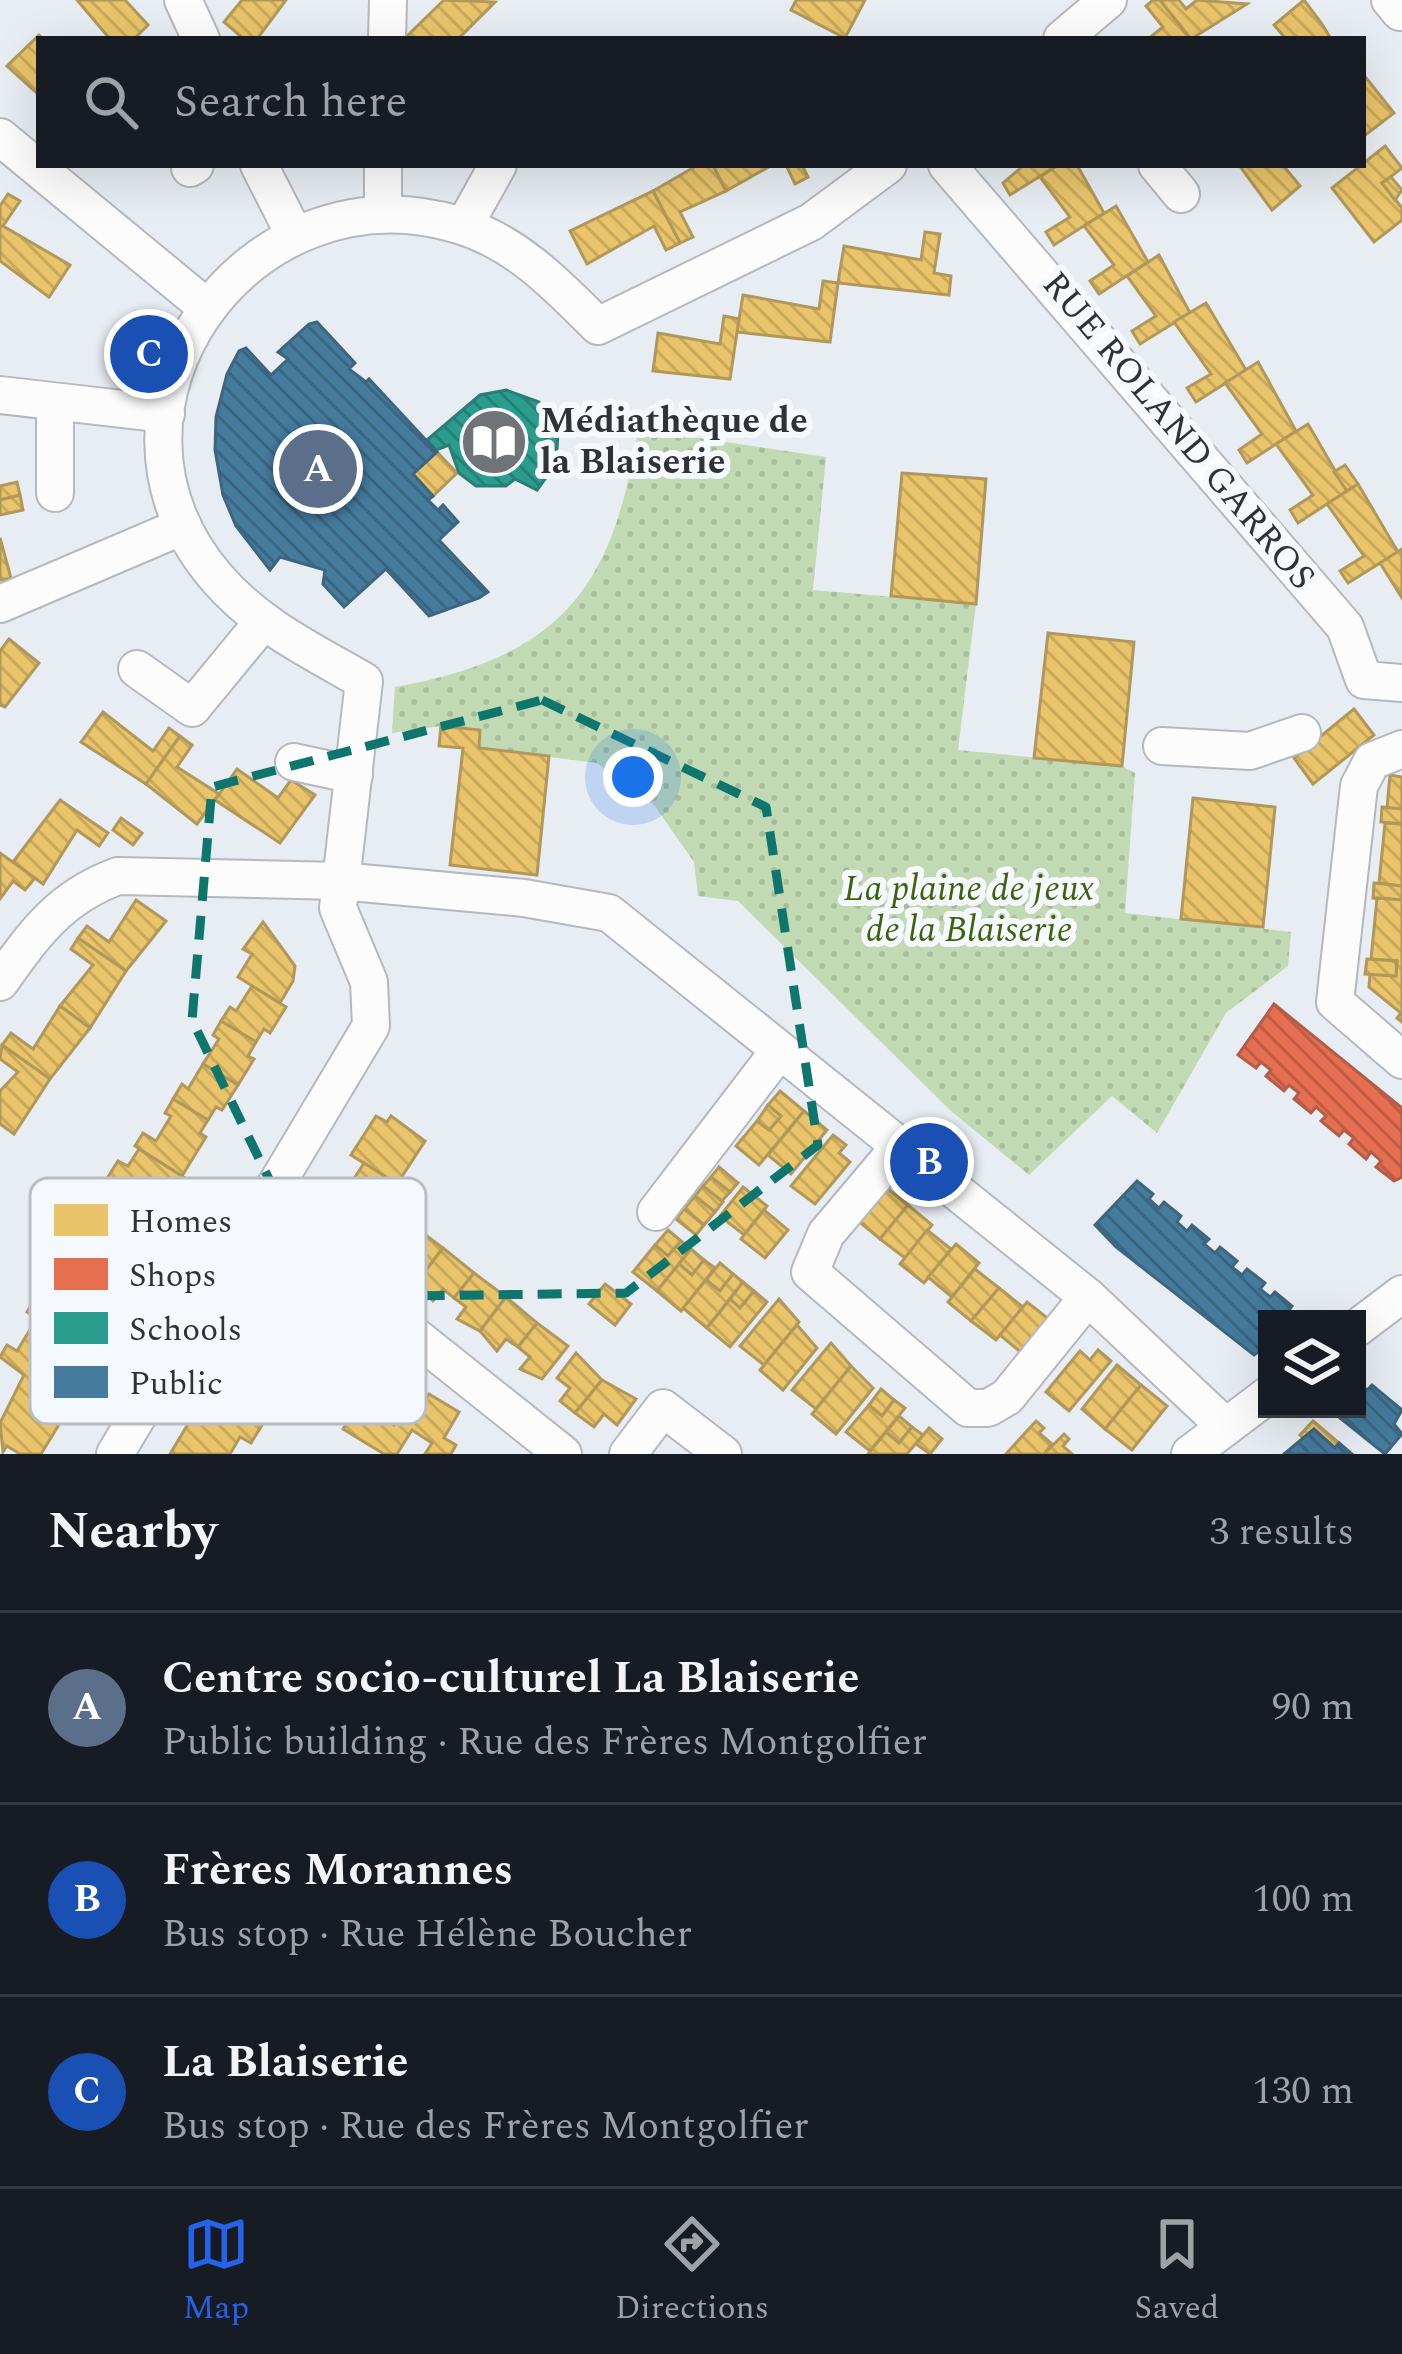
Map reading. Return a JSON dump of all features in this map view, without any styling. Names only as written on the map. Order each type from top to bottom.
[{"type":"street","points":[[183,0],[200,36]]},
{"type":"street","points":[[387,36],[388,0]]},
{"type":"street","points":[[1066,36],[1108,0]]},
{"type":"street","points":[[0,136],[36,166]]},
{"type":"street","points":[[38,168],[205,307]]},
{"type":"street","points":[[261,168],[295,236]]},
{"type":"street","points":[[383,168],[383,214]]},
{"type":"street","points":[[464,226],[496,168]]},
{"type":"street","points":[[277,1178],[358,1057],[371,1026],[369,982],[338,908],[364,681],[262,623],[214,575],[183,526],[168,472],[166,414],[178,359],[205,307],[252,262],[295,236],[325,223],[383,214],[464,226],[547,274],[598,326],[811,222],[884,168]]},
{"type":"street","name":"RUE ROLAND GARROS","points":[[950,168],[1345,627],[1364,680],[1402,682]]},
{"type":"street","points":[[1159,168],[1180,194]]},
{"type":"street","points":[[0,395],[166,414]]},
{"type":"street","points":[[56,404],[56,493]]},
{"type":"street","points":[[0,604],[183,526]]},
{"type":"street","points":[[137,669],[192,708],[262,623]]},
{"type":"street","points":[[1162,746],[1250,751],[1302,733]]},
{"type":"street","points":[[1402,749],[1372,761],[1359,786],[1335,1002],[1402,1060]]},
{"type":"street","points":[[294,762],[354,776]]},
{"type":"street","points":[[0,982],[48,915],[87,886],[118,876],[340,880],[524,898],[609,913],[1088,1297],[1226,1426]]},
{"type":"street","points":[[656,1213],[779,1051]]},
{"type":"street","points":[[901,1145],[826,1234],[810,1272],[968,1408],[988,1408],[1007,1397],[1088,1297]]},
{"type":"street","points":[[1366,1321],[1402,1294]]},
{"type":"street","points":[[426,1345],[563,1454]]},
{"type":"street","points":[[1190,1454],[1258,1403]]},
{"type":"street","points":[[628,1454],[663,1408],[723,1454]]},
{"type":"street","points":[[115,1454],[132,1424]]},
{"type":"highlighted area","points":[[542,700],[766,807],[818,1145],[626,1293],[326,1297],[192,1020],[212,787]]},
{"type":"green space","name":"La plaine de jeux de la Blaiserie","points":[[638,429],[826,457],[813,590],[976,604],[958,750],[1122,766],[1135,773],[1125,913],[1291,932],[1288,966],[1226,1013],[1157,1133],[1112,1096],[1029,1175],[951,1111],[738,901],[698,896],[694,862],[654,805],[597,763],[479,748],[480,730],[441,726],[392,733],[395,687],[499,657],[538,635],[569,607],[594,573],[613,533]]},
{"type":"building: Homes","points":[[77,0],[125,0],[148,25],[137,36],[107,36]]},
{"type":"building: Homes","points":[[242,0],[286,0],[259,36],[240,36],[224,22]]},
{"type":"building: Homes","points":[[444,0],[495,2],[461,36],[407,36]]},
{"type":"building: Homes","points":[[796,0],[865,0],[846,36],[791,10]]},
{"type":"building: Homes","points":[[1160,0],[1189,36],[1152,36],[1163,27],[1146,6]]},
{"type":"building: Homes","points":[[1160,0],[1179,0],[1186,9],[1197,0],[1247,4],[1196,36],[1189,36]]},
{"type":"building: Homes","points":[[1304,0],[1329,36],[1283,36],[1274,25]]},
{"type":"building: Homes","points":[[36,38],[36,92],[7,66]]},
{"type":"building: Homes","points":[[1366,78],[1394,113],[1366,134]]},
{"type":"building: Homes","points":[[1385,146],[1402,168],[1382,183],[1402,208],[1402,220],[1374,242],[1332,188],[1357,168],[1366,168],[1366,161]]},
{"type":"building: Homes","points":[[693,168],[714,168],[726,191],[680,212],[693,237],[680,243],[653,191]]},
{"type":"building: Homes","points":[[714,168],[767,168],[726,191]]},
{"type":"building: Homes","points":[[787,168],[804,168],[808,177],[795,184]]},
{"type":"building: Homes","points":[[1020,168],[1053,168],[1010,195],[1003,183]]},
{"type":"building: Homes","points":[[1054,168],[1079,168],[1104,213],[1054,245],[1046,232],[1070,217],[1040,177]]},
{"type":"building: Homes","points":[[1241,168],[1285,168],[1300,186],[1272,210]]},
{"type":"building: Homes","points":[[1391,177],[1402,190],[1395,200],[1382,183]]},
{"type":"building: Homes","points":[[653,191],[680,243],[666,250],[654,226],[587,264],[570,231]]},
{"type":"building: Homes","points":[[8,194],[20,201],[3,226],[70,265],[49,297],[0,261],[0,206]]},
{"type":"building: Homes","points":[[1116,206],[1148,262],[1099,294],[1090,281],[1114,265],[1084,226]]},
{"type":"building: Homes","points":[[925,232],[940,234],[934,273],[951,276],[949,295],[838,283],[844,246],[921,260]]},
{"type":"building: Homes","points":[[1159,255],[1190,313],[1140,344],[1132,331],[1156,316],[1127,276]]},
{"type":"building: Homes","points":[[823,281],[838,283],[830,342],[737,332],[743,295],[819,309]]},
{"type":"building: Homes","points":[[1206,303],[1246,370],[1196,402],[1187,388],[1211,374],[1174,322]]},
{"type":"building: Homes","points":[[724,316],[739,319],[730,379],[653,371],[658,333],[720,344]]},
{"type":"building: Homes","points":[[1258,362],[1296,431],[1247,463],[1239,450],[1262,434],[1225,383]]},
{"type":"building: Homes","points":[[1308,424],[1347,491],[1298,523],[1290,510],[1313,495],[1276,444]]},
{"type":"building: Homes","points":[[437,452],[457,473],[433,496],[413,474]]},
{"type":"building: Homes","points":[[1345,465],[1358,484],[1347,491],[1334,472]]},
{"type":"building: Homes","points":[[902,473],[986,479],[976,604],[891,596]]},
{"type":"building: Homes","points":[[17,482],[20,495],[0,500],[0,486]]},
{"type":"building: Homes","points":[[1358,484],[1398,552],[1348,583],[1340,571],[1364,556],[1327,504]]},
{"type":"building: Homes","points":[[20,495],[23,510],[0,515],[0,500]]},
{"type":"building: Homes","points":[[0,538],[11,578],[0,580]]},
{"type":"building: Homes","points":[[1402,549],[1402,598],[1380,563]]},
{"type":"building: Homes","points":[[1048,633],[1134,642],[1122,766],[1034,758]]},
{"type":"building: Homes","points":[[9,639],[39,663],[5,707],[0,705],[0,651]]},
{"type":"building: Homes","points":[[1354,709],[1374,735],[1313,784],[1294,758]]},
{"type":"building: Homes","points":[[103,712],[153,751],[169,728],[180,736],[146,784],[81,742]]},
{"type":"building: Homes","points":[[441,726],[480,730],[479,748],[549,756],[537,875],[450,865],[463,748],[439,746]]},
{"type":"building: Homes","points":[[180,736],[192,745],[177,767],[219,794],[197,824],[146,784]]},
{"type":"building: Homes","points":[[237,769],[278,798],[291,780],[315,795],[280,843],[215,800]]},
{"type":"building: Homes","points":[[1390,775],[1402,777],[1402,809],[1387,808]]},
{"type":"building: Homes","points":[[1193,798],[1275,807],[1263,927],[1181,919]]},
{"type":"building: Homes","points":[[60,800],[108,833],[99,846],[77,830],[43,884],[13,862]]},
{"type":"building: Homes","points":[[1382,807],[1402,809],[1402,824],[1381,822]]},
{"type":"building: Homes","points":[[121,818],[142,833],[133,845],[113,830]]},
{"type":"building: Homes","points":[[1385,823],[1402,824],[1402,886],[1379,883]]},
{"type":"building: Homes","points":[[0,853],[35,878],[25,890],[13,881],[0,899]]},
{"type":"building: Homes","points":[[1374,883],[1402,886],[1402,900],[1373,898]]},
{"type":"building: Homes","points":[[1377,898],[1402,900],[1402,1022],[1397,1018],[1401,1013],[1369,987],[1370,974],[1396,976],[1397,961],[1371,959]]},
{"type":"building: Homes","points":[[136,900],[166,921],[126,971],[78,938],[87,926],[109,942]]},
{"type":"building: Homes","points":[[263,922],[295,966],[293,981],[280,1003],[238,977],[252,954],[243,949]]},
{"type":"building: Homes","points":[[78,938],[126,971],[90,1028],[60,1006],[93,965],[71,949]]},
{"type":"building: Homes","points":[[1367,959],[1397,961],[1396,976],[1365,974]]},
{"type":"building: Homes","points":[[252,986],[286,1007],[270,1033],[264,1029],[256,1042],[221,1021],[230,1007],[236,1011]]},
{"type":"building: Homes","points":[[60,1006],[90,1028],[50,1079],[2,1045],[11,1033],[33,1049]]},
{"type":"building: Homes","points":[[221,1021],[256,1042],[248,1056],[254,1059],[238,1085],[203,1064],[219,1039],[213,1035]]},
{"type":"building: Homes","points":[[2,1045],[50,1079],[14,1134],[0,1124],[0,1091],[18,1072],[0,1059]]},
{"type":"building: Homes","points":[[203,1064],[238,1085],[222,1110],[216,1107],[208,1120],[173,1099],[182,1084],[188,1089]]},
{"type":"building: Homes","points":[[780,1091],[804,1111],[759,1165],[736,1146],[757,1121],[769,1130],[781,1116],[768,1105]]},
{"type":"building: Homes","points":[[173,1099],[208,1120],[200,1133],[206,1137],[182,1176],[135,1146],[143,1133],[156,1141],[171,1116],[165,1113]]},
{"type":"building: Homes","points":[[768,1105],[781,1116],[769,1130],[757,1121]]},
{"type":"building: Homes","points":[[804,1111],[827,1130],[791,1174],[768,1155]]},
{"type":"building: Homes","points":[[376,1116],[387,1122],[391,1116],[425,1141],[401,1178],[387,1178],[351,1155]]},
{"type":"building: Homes","points":[[833,1135],[846,1145],[839,1153],[850,1162],[815,1204],[791,1186]]},
{"type":"building: Homes","points":[[139,1149],[185,1178],[107,1178],[118,1161],[128,1166]]},
{"type":"building: Homes","points":[[364,1163],[388,1178],[354,1178]]},
{"type":"building: Homes","points":[[719,1167],[738,1183],[730,1192],[711,1177]]},
{"type":"building: Homes","points":[[711,1177],[730,1192],[722,1201],[703,1186]]},
{"type":"building: Homes","points":[[703,1186],[723,1202],[715,1212],[695,1196]]},
{"type":"building: Homes","points":[[884,1186],[908,1205],[880,1239],[857,1220]]},
{"type":"building: Homes","points":[[743,1187],[767,1206],[744,1235],[720,1216]]},
{"type":"building: Homes","points":[[695,1196],[715,1212],[704,1225],[684,1209]]},
{"type":"building: Homes","points":[[908,1205],[932,1225],[905,1258],[880,1239]]},
{"type":"building: Homes","points":[[684,1209],[704,1225],[696,1235],[676,1219]]},
{"type":"building: Homes","points":[[764,1210],[788,1230],[765,1258],[741,1239]]},
{"type":"building: Homes","points":[[668,1230],[681,1241],[668,1256],[655,1245]]},
{"type":"building: Homes","points":[[927,1230],[951,1249],[924,1283],[900,1264]]},
{"type":"building: Homes","points":[[426,1235],[443,1248],[426,1270]]},
{"type":"building: Homes","points":[[681,1241],[691,1249],[657,1291],[633,1272],[655,1245],[668,1256]]},
{"type":"building: Homes","points":[[956,1244],[979,1263],[952,1297],[928,1277]]},
{"type":"building: Homes","points":[[443,1248],[474,1273],[454,1298],[443,1289],[433,1301],[426,1293],[426,1270]]},
{"type":"building: Homes","points":[[691,1249],[704,1260],[692,1275],[679,1264]]},
{"type":"building: Homes","points":[[704,1260],[715,1268],[681,1311],[657,1291],[679,1264],[692,1275]]},
{"type":"building: Homes","points":[[720,1263],[733,1274],[720,1291],[706,1280]]},
{"type":"building: Homes","points":[[975,1269],[999,1288],[971,1321],[948,1302]]},
{"type":"building: Homes","points":[[474,1273],[506,1297],[480,1331],[457,1319],[466,1307],[454,1298]]},
{"type":"building: Homes","points":[[733,1274],[743,1282],[707,1328],[683,1308],[706,1280],[720,1291]]},
{"type":"building: Homes","points":[[743,1282],[754,1291],[740,1308],[730,1299]]},
{"type":"building: Homes","points":[[605,1284],[631,1304],[615,1325],[589,1304]]},
{"type":"building: Homes","points":[[999,1288],[1023,1307],[996,1340],[971,1321]]},
{"type":"building: Homes","points":[[754,1291],[767,1302],[730,1347],[707,1328],[730,1299],[740,1308]]},
{"type":"building: Homes","points":[[506,1297],[537,1323],[518,1347],[506,1339],[497,1351],[480,1331]]},
{"type":"building: Homes","points":[[779,1299],[799,1322],[764,1365],[740,1346]]},
{"type":"building: Homes","points":[[1027,1302],[1051,1321],[1023,1354],[1000,1335]]},
{"type":"building: Homes","points":[[537,1323],[568,1346],[542,1379],[520,1369],[530,1357],[518,1347]]},
{"type":"building: Homes","points":[[797,1325],[817,1348],[783,1390],[760,1370]]},
{"type":"building: Homes","points":[[30,1330],[30,1424],[59,1424],[41,1454],[20,1454],[7,1446],[3,1452],[0,1423],[24,1375],[0,1357],[7,1345],[17,1351]]},
{"type":"building: Homes","points":[[831,1343],[851,1366],[816,1409],[792,1390]]},
{"type":"building: Homes","points":[[1098,1350],[1111,1361],[1069,1411],[1046,1392],[1080,1351],[1090,1360]]},
{"type":"building: Homes","points":[[576,1353],[602,1380],[575,1413],[560,1401],[570,1388],[557,1378]]},
{"type":"building: Homes","points":[[1117,1365],[1141,1385],[1105,1429],[1082,1409]]},
{"type":"building: Homes","points":[[851,1366],[873,1388],[836,1434],[812,1414]]},
{"type":"building: Homes","points":[[602,1380],[636,1399],[617,1425],[604,1414],[594,1427],[575,1413]]},
{"type":"building: Homes","points":[[1141,1385],[1167,1406],[1132,1450],[1105,1429]]},
{"type":"building: Homes","points":[[881,1389],[894,1400],[882,1416],[869,1405]]},
{"type":"building: Homes","points":[[429,1394],[459,1412],[444,1438],[456,1445],[451,1454],[425,1454],[432,1443],[412,1430],[397,1454],[384,1454],[343,1429],[346,1424],[426,1424]]},
{"type":"building: Homes","points":[[894,1400],[905,1408],[870,1451],[846,1432],[869,1405],[882,1416]]},
{"type":"building: Homes","points":[[899,1416],[912,1427],[899,1443],[886,1432]]},
{"type":"building: Homes","points":[[1036,1421],[1044,1428],[1039,1433],[1052,1444],[1044,1454],[1006,1454]]},
{"type":"building: Homes","points":[[1313,1421],[1339,1443],[1335,1448],[1314,1429],[1305,1439],[1300,1435]]},
{"type":"building: Homes","points":[[188,1424],[262,1425],[251,1443],[240,1437],[230,1454],[170,1454]]},
{"type":"building: Homes","points":[[912,1427],[923,1435],[907,1454],[868,1454],[886,1432],[899,1443]]},
{"type":"building: Homes","points":[[929,1428],[942,1439],[930,1454],[916,1444]]},
{"type":"building: Homes","points":[[1064,1434],[1069,1439],[1063,1446],[1072,1454],[1044,1454]]},
{"type":"building: Shops","points":[[1274,1004],[1402,1108],[1402,1177],[1394,1181],[1376,1167],[1381,1161],[1371,1152],[1366,1159],[1349,1144],[1354,1138],[1344,1130],[1339,1136],[1321,1121],[1326,1116],[1316,1107],[1311,1113],[1294,1099],[1299,1093],[1289,1085],[1284,1091],[1266,1076],[1271,1070],[1261,1062],[1256,1068],[1238,1055]]},
{"type":"building: Schools","name":"Médiathèque de la Blaiserie","points":[[506,390],[539,402],[558,433],[556,464],[537,490],[515,479],[506,486],[476,486],[459,473],[449,445],[436,450],[427,440],[480,395]]},
{"type":"building: Public","points":[[317,322],[355,363],[349,369],[366,382],[369,379],[437,452],[413,474],[433,496],[428,500],[438,510],[443,505],[458,522],[439,540],[488,592],[479,598],[429,616],[386,569],[344,607],[323,584],[325,570],[280,557],[270,570],[236,526],[223,495],[215,450],[216,417],[227,374],[239,351],[246,348],[271,375],[288,359],[278,352]]},
{"type":"building: Public","points":[[1137,1181],[1153,1194],[1149,1199],[1159,1208],[1164,1202],[1181,1216],[1177,1222],[1187,1231],[1192,1225],[1209,1239],[1204,1244],[1215,1253],[1220,1247],[1237,1261],[1232,1267],[1242,1275],[1247,1269],[1265,1283],[1260,1289],[1270,1297],[1275,1292],[1292,1306],[1289,1310],[1258,1310],[1258,1352],[1254,1355],[1116,1247],[1095,1225]]},
{"type":"building: Public","points":[[1372,1385],[1402,1410],[1394,1424],[1402,1434],[1385,1454],[1340,1418],[1366,1418],[1366,1389]]},
{"type":"building: Public","points":[[1314,1429],[1335,1448],[1339,1443],[1352,1454],[1284,1454]]},
{"type":"place","name":"La Blaiserie","points":[[149,354]]},
{"type":"place","name":"Médiathèque de la Blaiserie","points":[[494,442]]},
{"type":"place","name":"Centre socio-culturel La Blaiserie","points":[[318,469]]},
{"type":"place","name":"Frères Morannes","points":[[929,1162]]}]
